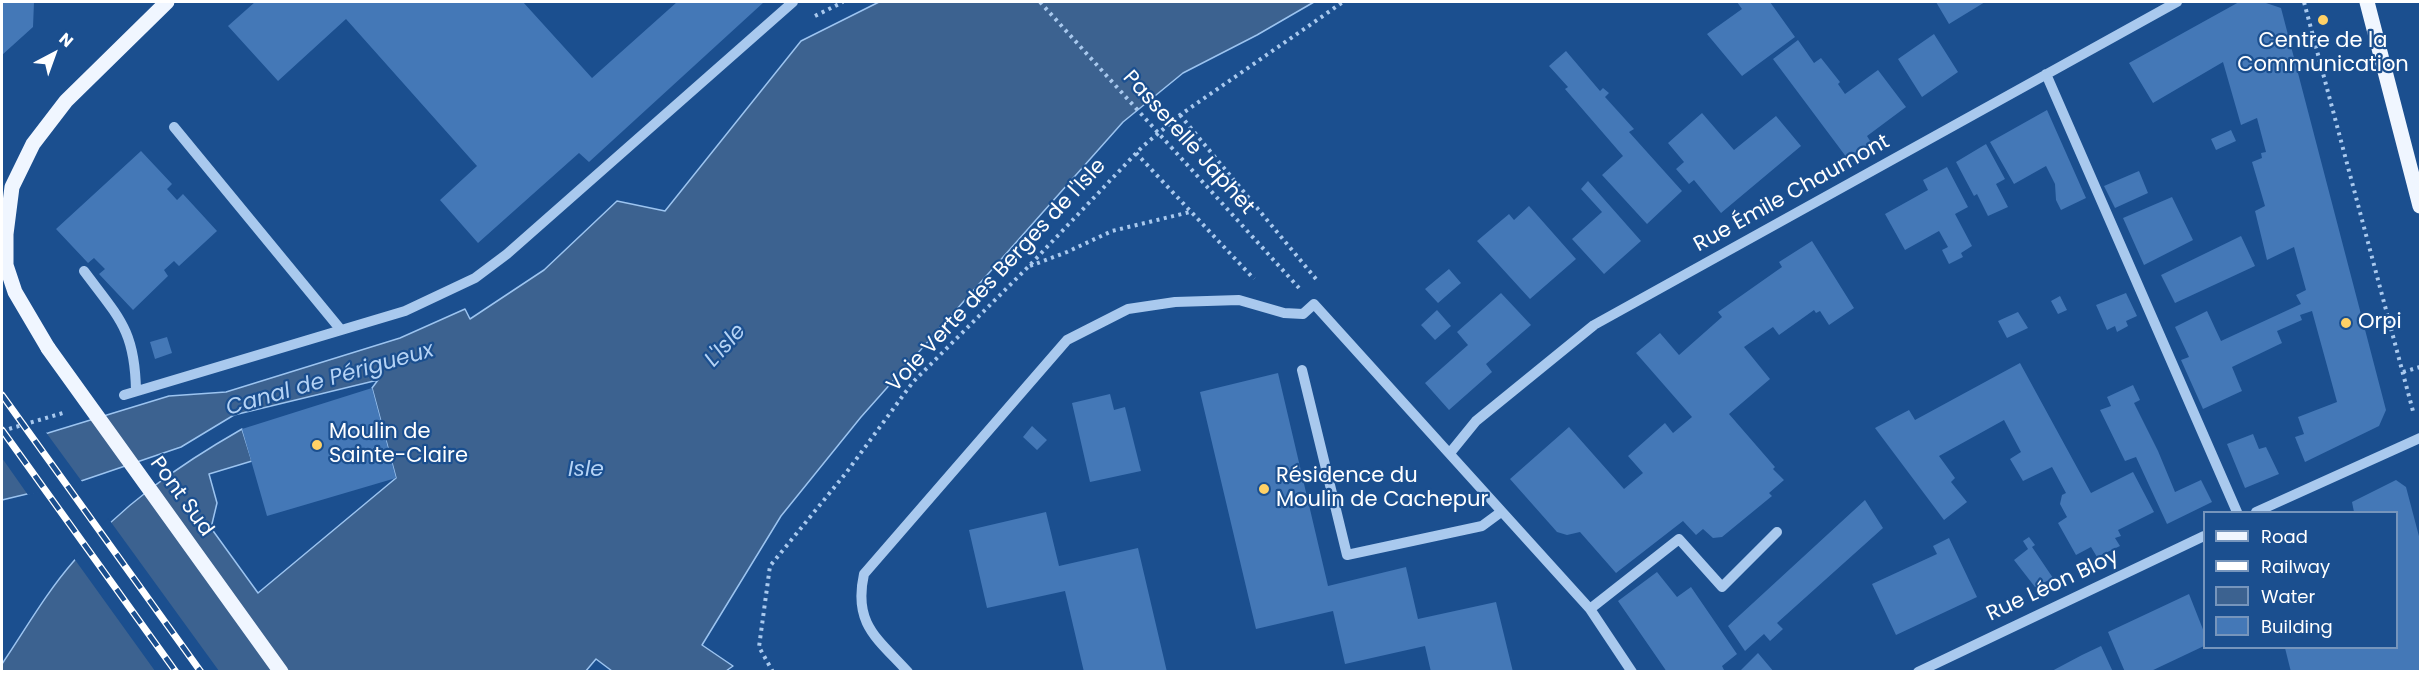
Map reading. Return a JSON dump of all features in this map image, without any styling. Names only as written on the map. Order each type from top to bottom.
[{"type":"main road","name":"Pont Sud","points":[[167,2],[66,101],[33,144],[7,191],[6,265],[15,292],[48,348],[281,672]]},
{"type":"main road","points":[[2367,2],[2421,207]]},
{"type":"street","points":[[124,395],[405,311],[475,278],[507,254],[793,2]]},
{"type":"street","name":"Rue Émile Chaumont","points":[[1450,453],[1476,421],[1594,325],[2177,2]]},
{"type":"street","points":[[2046,74],[2236,511]]},
{"type":"street","points":[[174,127],[341,330]]},
{"type":"street","points":[[84,271],[124,325],[131,341],[136,365],[136,391]]},
{"type":"street","points":[[908,672],[867,627],[859,595],[864,574],[1067,340],[1128,309],[1176,302],[1239,300],[1284,314],[1303,314],[1314,304],[1590,609],[1632,672]]},
{"type":"street","points":[[1302,370],[1347,555],[1482,526],[1502,512]]},
{"type":"street","points":[[2260,511],[2420,438]]},
{"type":"street","points":[[1590,609],[1679,539],[1722,587],[1778,532]]},
{"type":"street","name":"Rue Léon Bloy","points":[[1918,672],[2203,537]]},
{"type":"path","name":"Passerelle Japhet","points":[[1041,2],[1314,304]]},
{"type":"path","name":"Voie Verte des Berges de l'Isle","points":[[773,672],[759,647],[770,566],[846,473],[913,381],[1028,267],[1136,153],[1180,115],[1343,2]]},
{"type":"path","points":[[2304,2],[2420,438]]},
{"type":"path","points":[[1180,115],[1320,283],[1314,304]]},
{"type":"path","points":[[1136,153],[1236,257],[1284,314]]},
{"type":"path","points":[[1028,267],[1112,231],[1191,212]]},
{"type":"path","points":[[2403,372],[2421,367]]},
{"type":"water","name":"Isle","points":[[879,2],[1314,2],[1257,35],[1183,73],[1123,122],[861,417],[781,516],[702,645],[733,666],[726,671],[612,671],[596,659],[585,672],[2,671],[2,664],[45,599],[91,542],[131,505],[173,472],[242,429],[252,461],[209,474],[217,503],[211,528],[258,593],[396,478],[372,388],[378,380],[234,415],[181,447],[81,481],[2,500],[2,444],[48,433],[169,396],[226,392],[400,338],[465,309],[470,319],[544,270],[617,201],[665,211],[801,41]]},
{"type":"pier","points":[[45,431],[83,483],[28,495],[2,458],[2,441]]},
{"type":"pier","points":[[108,518],[219,671],[155,671],[73,557]]},
{"type":"building","points":[[2,2],[34,2],[33,27],[2,55]]},
{"type":"building","points":[[255,2],[523,2],[592,78],[677,2],[764,2],[589,162],[579,153],[478,243],[440,200],[477,166],[346,19],[278,81],[228,26]]},
{"type":"building","points":[[1737,2],[1770,2],[1795,37],[1742,76],[1707,34],[1742,9]]},
{"type":"building","points":[[1936,2],[1985,2],[1949,24]]},
{"type":"building","points":[[2239,2],[2263,2],[2281,8],[2386,410],[2379,426],[2305,462],[2295,437],[2304,434],[2298,417],[2337,402],[2312,311],[2300,315],[2302,320],[2277,331],[2282,343],[2232,367],[2242,391],[2203,409],[2181,360],[2189,357],[2175,327],[2207,311],[2221,341],[2301,304],[2296,295],[2306,290],[2294,247],[2267,260],[2255,211],[2265,206],[2252,162],[2262,158],[2261,153],[2266,152],[2257,118],[2241,125],[2223,62],[2153,103],[2129,63]]},
{"type":"building","points":[[1934,34],[1958,72],[1922,97],[1898,59]]},
{"type":"building","points":[[1798,40],[1814,63],[1821,58],[1840,82],[1838,84],[1845,94],[1878,70],[1906,107],[1867,136],[1872,144],[1847,158],[1773,59]]},
{"type":"building","points":[[1566,51],[1600,91],[1603,88],[1609,93],[1605,97],[1634,129],[1629,132],[1682,191],[1647,224],[1602,175],[1623,156],[1565,89],[1568,87],[1549,66]]},
{"type":"building","points":[[2047,110],[2086,198],[2061,210],[2056,200],[2055,184],[2046,166],[2014,184],[1990,142]]},
{"type":"building","points":[[1702,113],[1734,150],[1776,116],[1801,146],[1721,213],[1694,180],[1689,184],[1676,169],[1684,162],[1668,143]]},
{"type":"building","points":[[2231,130],[2236,141],[2216,150],[2211,139]]},
{"type":"building","points":[[1986,144],[2005,179],[1996,184],[2008,207],[1988,216],[1977,194],[1974,196],[1956,162]]},
{"type":"building","points":[[141,151],[172,184],[167,189],[177,200],[183,194],[217,231],[179,266],[174,261],[164,270],[168,276],[133,310],[99,274],[105,269],[94,258],[88,263],[56,229]]},
{"type":"building","points":[[1947,167],[1968,207],[1955,214],[1972,246],[1961,253],[1963,257],[1949,264],[1942,250],[1948,247],[1939,231],[1905,250],[1885,214],[1928,190],[1923,180]]},
{"type":"building","points":[[2139,171],[2148,193],[2115,208],[2104,186]]},
{"type":"building","points":[[1588,181],[1641,241],[1604,274],[1572,239],[1602,212],[1581,189]]},
{"type":"building","points":[[2172,197],[2193,240],[2144,265],[2123,218]]},
{"type":"building","points":[[1529,206],[1576,259],[1530,299],[1477,241],[1509,214],[1514,220]]},
{"type":"building","points":[[2241,236],[2255,266],[2175,303],[2161,275]]},
{"type":"building","points":[[1812,241],[1854,308],[1829,325],[1820,311],[1816,313],[1814,310],[1779,335],[1773,327],[1744,347],[1770,379],[1729,414],[1784,480],[1769,493],[1772,496],[1722,537],[1713,538],[1703,529],[1696,535],[1683,521],[1616,573],[1580,532],[1567,535],[1557,532],[1510,479],[1569,427],[1624,489],[1643,473],[1628,456],[1665,423],[1673,433],[1692,417],[1636,353],[1660,333],[1679,355],[1722,317],[1718,312],[1782,267],[1779,262]]},
{"type":"building","points":[[1449,269],[1461,283],[1438,303],[1425,289]]},
{"type":"building","points":[[1501,293],[1531,325],[1486,364],[1492,372],[1449,410],[1425,383],[1468,345],[1457,332]]},
{"type":"building","points":[[2126,293],[2137,316],[2126,321],[2128,326],[2117,332],[2115,326],[2107,330],[2096,305]]},
{"type":"building","points":[[2060,296],[2067,310],[2058,314],[2051,301]]},
{"type":"building","points":[[1437,310],[1451,326],[1435,340],[1421,325]]},
{"type":"building","points":[[2018,312],[2028,328],[2007,338],[1998,321]]},
{"type":"building","points":[[167,337],[172,353],[155,359],[150,342]]},
{"type":"building","points":[[2020,363],[2091,493],[2133,472],[2154,512],[2118,530],[2121,536],[2115,538],[2120,546],[2097,557],[2091,547],[2076,555],[2058,523],[2067,517],[2060,504],[2062,495],[2066,493],[2052,467],[2023,481],[2010,459],[2021,452],[2004,420],[1939,456],[1955,478],[1951,482],[1967,502],[1944,520],[1875,428],[1909,410],[1915,420]]},
{"type":"building","name":"Résidence du Moulin de Cachepur","points":[[1278,373],[1328,586],[1406,567],[1418,619],[1496,602],[1513,672],[1431,672],[1425,646],[1345,664],[1333,611],[1256,629],[1200,392]]},
{"type":"building","points":[[2133,385],[2140,400],[2134,403],[2175,492],[2201,480],[2212,502],[2167,524],[2136,457],[2125,461],[2100,410],[2111,406],[2107,397]]},
{"type":"building","name":"Moulin de Sainte-Claire","points":[[372,388],[396,478],[267,516],[242,429]]},
{"type":"building","points":[[1110,394],[1114,410],[1125,407],[1141,471],[1090,482],[1072,403]]},
{"type":"building","points":[[1032,426],[1047,440],[1037,450],[1023,437]]},
{"type":"building","points":[[2253,434],[2259,449],[2266,447],[2279,474],[2245,488],[2227,444]]},
{"type":"building","points":[[2396,480],[2406,487],[2420,540],[2420,672],[2291,672],[2285,649],[2398,649],[2398,511],[2354,511],[2352,502]]},
{"type":"building","points":[[1865,500],[1883,528],[1777,623],[1783,629],[1770,641],[1764,634],[1745,651],[1728,626]]},
{"type":"building","points":[[1046,512],[1059,566],[1138,548],[1167,672],[1084,672],[1065,591],[987,608],[969,530]]},
{"type":"building","points":[[2029,537],[2035,545],[2032,547],[2053,578],[2035,587],[2014,560],[2028,549],[2023,541]]},
{"type":"building","points":[[1949,538],[1977,597],[1896,635],[1872,584],[1937,554],[1933,546]]},
{"type":"building","points":[[1657,572],[1677,597],[1691,587],[1737,654],[1722,666],[1725,672],[1667,672],[1618,601]]},
{"type":"building","points":[[2189,594],[2203,629],[2203,646],[2149,672],[2125,672],[2108,632]]},
{"type":"building","points":[[2101,646],[2113,672],[2050,672],[2082,655]]},
{"type":"building","points":[[1758,653],[1774,672],[1739,672]]},
{"type":"railway","points":[[2,395],[201,672]]},
{"type":"railway","points":[[2,430],[176,672]]},
{"type":"place","name":"Centre de la Communication","points":[[2323,20]]},
{"type":"place","name":"Orpi","points":[[2346,323]]},
{"type":"place","name":"Moulin de Sainte-Claire","points":[[317,445]]},
{"type":"place","name":"Résidence du Moulin de Cachepur","points":[[1264,489]]},
{"type":"water label","name":"L'Isle","points":[[726,346]]},
{"type":"water label","name":"Canal de Périgueux","points":[[330,380]]}]
